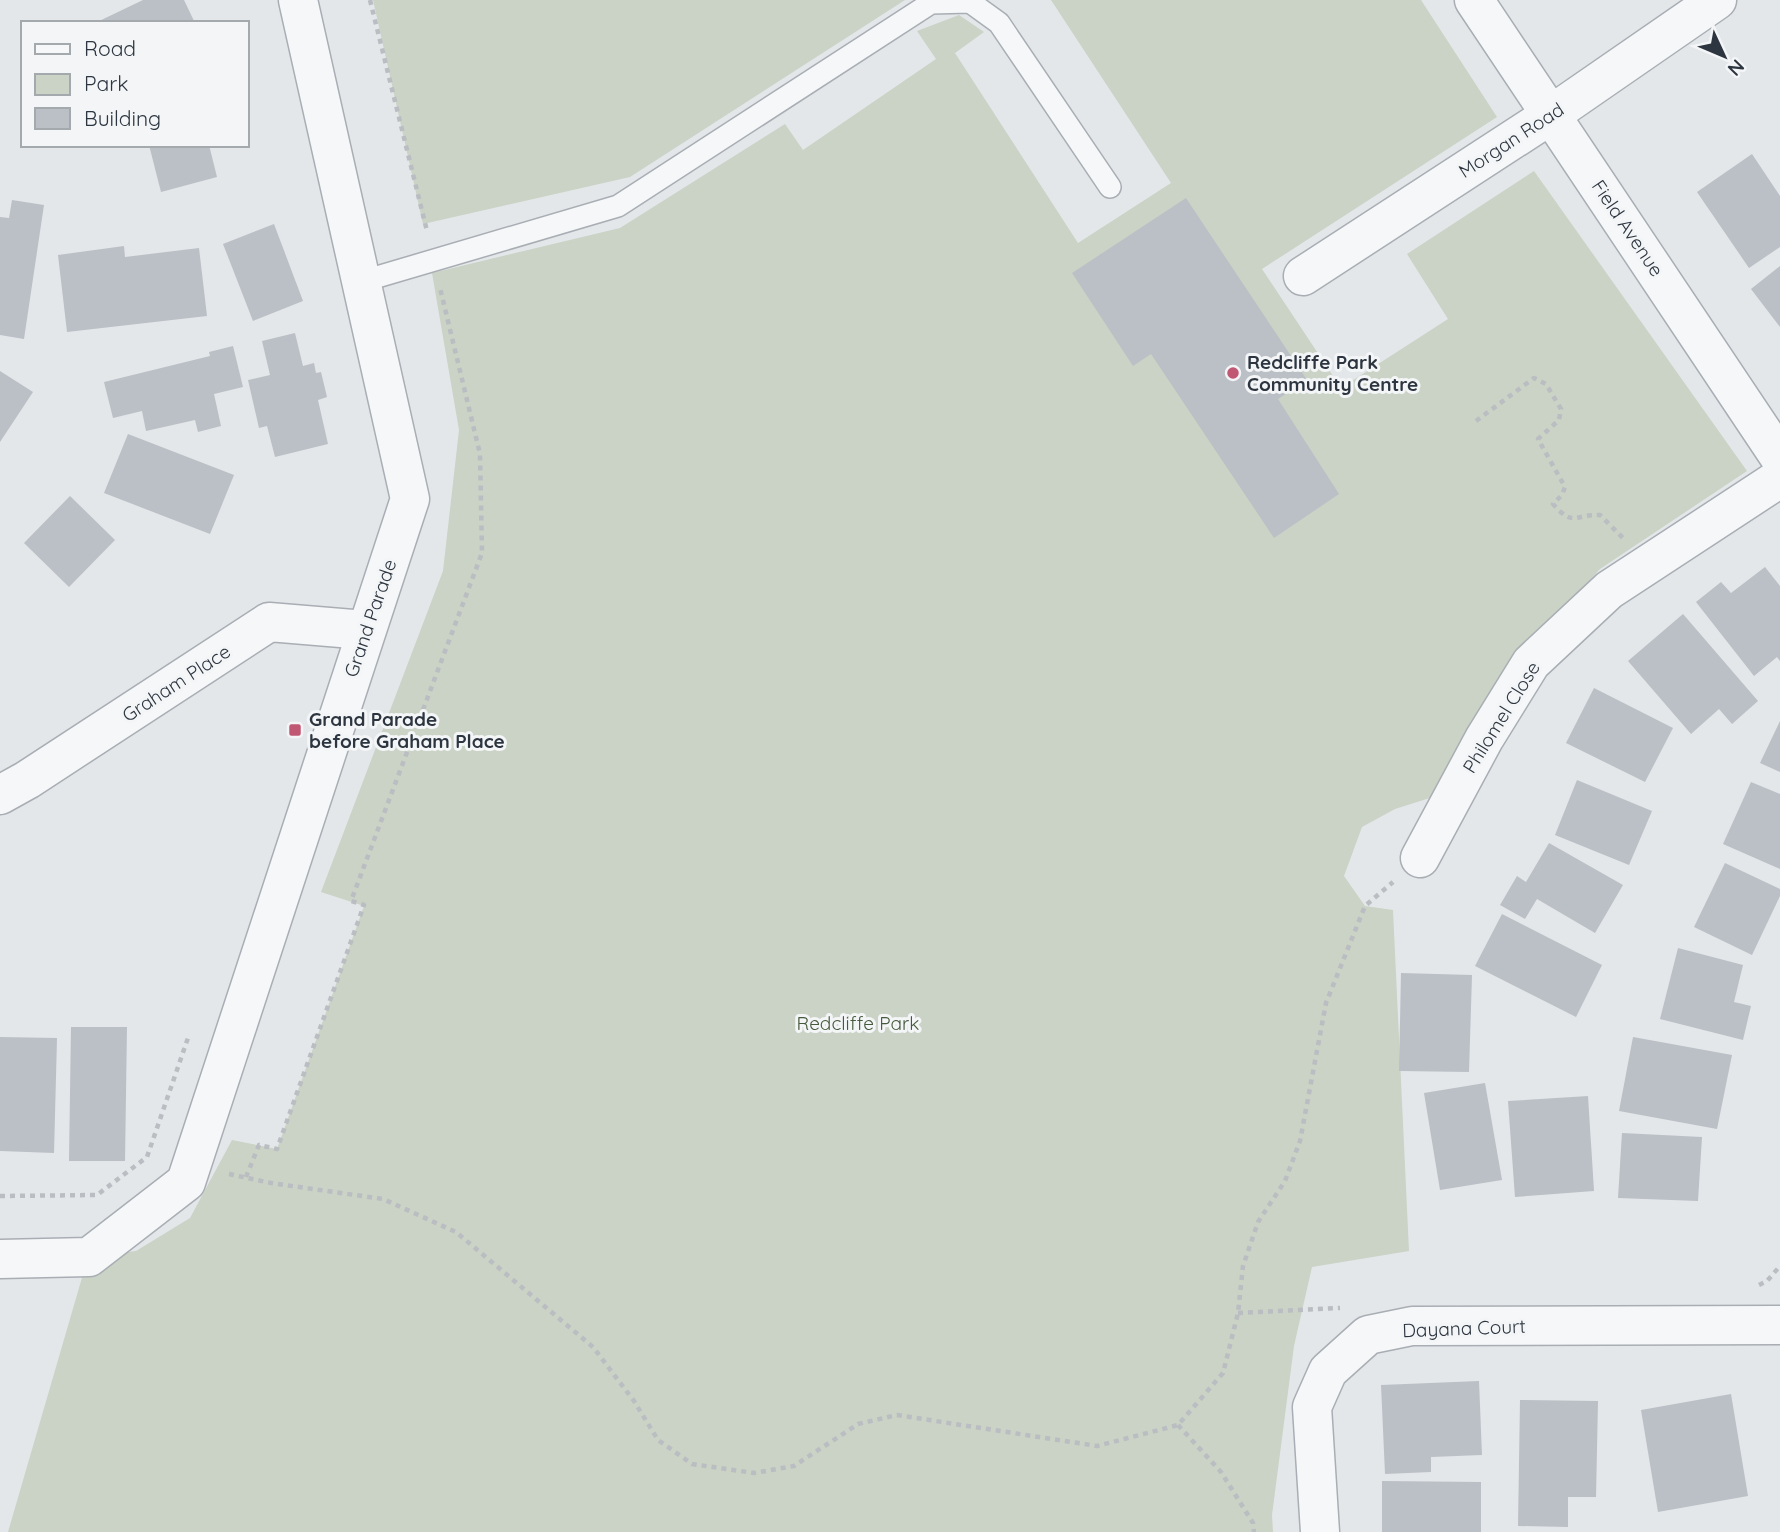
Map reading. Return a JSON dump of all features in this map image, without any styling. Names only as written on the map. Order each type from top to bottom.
[{"type":"street","name":"Grand Parade","points":[[186,1182],[410,499],[298,0]]},
{"type":"street","name":"Field Avenue","points":[[1474,0],[1780,458]]},
{"type":"street","name":"Morgan Road","points":[[1303,276],[1552,114],[1717,0]]},
{"type":"street","name":"Philomel Close","points":[[1420,858],[1484,739],[1531,663],[1609,590],[1780,478]]},
{"type":"street","name":"Graham Place","points":[[0,795],[270,622],[365,630]]},
{"type":"street","points":[[0,1259],[89,1256],[186,1182]]},
{"type":"street","name":"Dayana Court","points":[[1368,1335],[1412,1326],[1780,1325]]},
{"type":"street","points":[[1320,1532],[1312,1407],[1328,1371],[1368,1335]]},
{"type":"lane","points":[[360,282],[618,206],[932,3],[970,2],[999,23],[1110,187]]},
{"type":"path","points":[[370,0],[426,231]]},
{"type":"path","points":[[246,1177],[259,1145],[277,1149],[364,905],[351,901],[482,553],[480,454],[440,290]]},
{"type":"path","points":[[1476,421],[1522,385],[1534,379],[1546,384],[1561,409],[1559,419],[1538,439],[1565,487],[1562,495],[1553,504],[1566,518],[1572,520],[1600,516],[1608,520],[1631,548]]},
{"type":"path","points":[[186,1182],[215,1171],[383,1199],[456,1232],[593,1347],[634,1401],[657,1440],[692,1464],[754,1473],[794,1466],[858,1424],[897,1415],[1097,1446],[1178,1425],[1223,1373],[1238,1313],[1243,1266],[1258,1222],[1285,1181],[1300,1141],[1326,1003],[1365,906],[1420,858]]},
{"type":"path","points":[[0,1196],[97,1195],[147,1157],[189,1035]]},
{"type":"path","points":[[1238,1313],[1341,1308],[1368,1335]]},
{"type":"path","points":[[1178,1425],[1221,1472],[1253,1523],[1254,1532]]},
{"type":"green space","points":[[373,0],[905,0],[630,177],[423,224]]},
{"type":"green space","name":"Redcliffe Park","points":[[1051,0],[1421,0],[1497,117],[1262,269],[1341,388],[1448,319],[1407,254],[1534,171],[1747,471],[1600,569],[1497,682],[1436,796],[1395,809],[1362,827],[1344,876],[1365,906],[1393,910],[1409,1251],[1312,1267],[1294,1346],[1272,1515],[1273,1532],[8,1532],[88,1257],[136,1251],[190,1218],[232,1140],[277,1149],[364,906],[321,892],[443,571],[459,430],[432,273],[620,228],[785,124],[803,150],[936,59],[917,31],[959,15],[984,32],[955,53],[1078,243],[1171,183]]},
{"type":"building","points":[[143,0],[184,0],[194,21],[99,21]]},
{"type":"building","points":[[150,147],[210,147],[217,177],[161,192]]},
{"type":"building","points":[[1752,154],[1780,196],[1780,247],[1749,268],[1697,192]]},
{"type":"building","name":"Redcliffe Park Community Centre","points":[[1186,198],[1307,380],[1278,399],[1339,494],[1274,538],[1151,354],[1133,366],[1072,273]]},
{"type":"building","points":[[12,200],[44,205],[24,339],[0,335],[0,217],[9,218]]},
{"type":"building","points":[[274,224],[303,301],[253,321],[223,244]]},
{"type":"building","points":[[124,246],[125,257],[199,248],[207,316],[67,332],[58,255]]},
{"type":"building","points":[[1780,266],[1780,327],[1751,289]]},
{"type":"building","points":[[295,333],[303,366],[314,363],[316,373],[321,372],[327,397],[318,400],[328,444],[275,457],[267,426],[259,428],[248,380],[270,375],[262,341]]},
{"type":"building","points":[[233,346],[243,387],[214,394],[221,426],[198,432],[195,420],[146,431],[142,411],[113,418],[104,382],[210,356],[209,352]]},
{"type":"building","points":[[0,371],[33,392],[0,442]]},
{"type":"building","points":[[128,434],[234,475],[210,534],[104,493]]},
{"type":"building","points":[[70,496],[115,540],[69,587],[24,543]]},
{"type":"building","points":[[1765,567],[1780,586],[1780,661],[1777,657],[1754,676],[1696,602],[1721,582],[1731,593]]},
{"type":"building","points":[[1683,614],[1758,701],[1732,724],[1719,709],[1691,734],[1628,661]]},
{"type":"building","points":[[1594,688],[1673,728],[1645,782],[1566,743]]},
{"type":"building","points":[[1780,721],[1780,772],[1760,763]]},
{"type":"building","points":[[1577,780],[1652,811],[1629,865],[1555,835]]},
{"type":"building","points":[[1751,782],[1780,794],[1780,869],[1723,844]]},
{"type":"building","points":[[1549,843],[1623,885],[1595,933],[1537,899],[1525,919],[1500,905],[1517,876],[1526,882]]},
{"type":"building","points":[[1725,863],[1780,889],[1780,896],[1752,955],[1694,927]]},
{"type":"building","points":[[1502,914],[1602,965],[1576,1017],[1475,966]]},
{"type":"building","points":[[1678,948],[1743,965],[1734,1002],[1751,1006],[1743,1040],[1660,1019]]},
{"type":"building","points":[[1401,973],[1472,975],[1469,1072],[1399,1071]]},
{"type":"building","points":[[71,1027],[127,1027],[125,1161],[69,1161]]},
{"type":"building","points":[[0,1037],[57,1038],[54,1153],[0,1151]]},
{"type":"building","points":[[1633,1037],[1732,1055],[1717,1129],[1619,1111]]},
{"type":"building","points":[[1485,1083],[1502,1180],[1440,1190],[1424,1093]]},
{"type":"building","points":[[1588,1096],[1594,1191],[1515,1197],[1508,1101]]},
{"type":"building","points":[[1622,1133],[1702,1137],[1698,1201],[1618,1198]]},
{"type":"building","points":[[1479,1381],[1482,1455],[1431,1457],[1431,1472],[1385,1474],[1381,1385]]},
{"type":"building","points":[[1731,1394],[1748,1496],[1658,1512],[1641,1410]]},
{"type":"building","points":[[1520,1400],[1598,1401],[1596,1497],[1568,1497],[1568,1527],[1518,1526]]},
{"type":"building","points":[[1382,1481],[1481,1482],[1481,1532],[1382,1532]]},
{"type":"place","name":"Redcliffe Park Community Centre","points":[[1233,373]]},
{"type":"place","name":"Grand Parade before Graham Place","points":[[295,730]]}]
